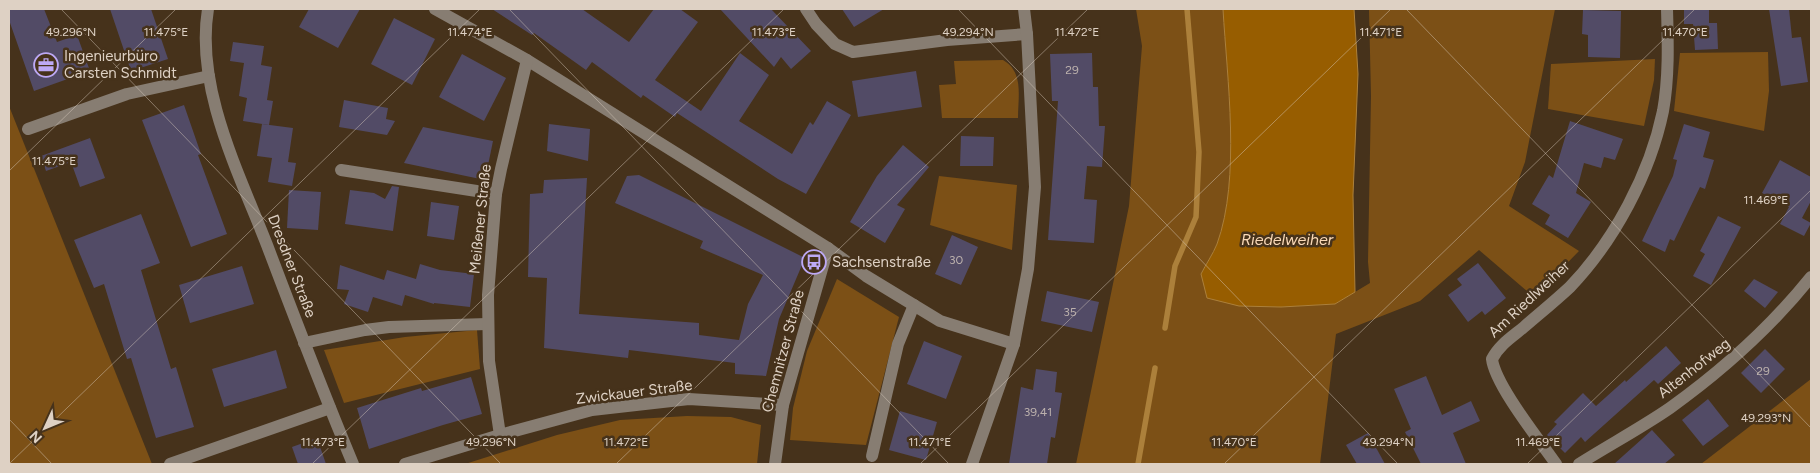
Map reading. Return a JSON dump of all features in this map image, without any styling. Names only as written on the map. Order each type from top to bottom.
[{"type":"street","name":"Dresdner Straße","points":[[208,9],[206,51],[209,76],[227,144],[353,464]]},
{"type":"street","points":[[435,9],[527,60],[828,248],[866,276],[940,321],[1014,344]]},
{"type":"street","points":[[806,9],[816,24],[835,44],[853,52],[947,40],[1027,34]]},
{"type":"street","points":[[972,464],[1014,344],[1028,269],[1035,187],[1024,9]]},
{"type":"street","name":"Am Riedlweiher","points":[[1556,464],[1502,385],[1493,368],[1492,359],[1502,345],[1548,307],[1581,275],[1605,245],[1624,214],[1645,170],[1663,111],[1667,77],[1667,9]]},
{"type":"street","name":"Meißener Straße","points":[[500,435],[489,361],[487,324],[496,194],[527,60]]},
{"type":"street","points":[[28,129],[127,94],[209,76]]},
{"type":"street","points":[[341,170],[496,194]]},
{"type":"street","name":"Chemnitzer Straße","points":[[775,464],[783,405],[828,248]]},
{"type":"street","name":"Altenhofweg","points":[[1579,464],[1668,409],[1733,360],[1791,302],[1811,276]]},
{"type":"street","points":[[872,456],[898,344],[914,305]]},
{"type":"street","points":[[304,343],[389,327],[487,324]]},
{"type":"street","name":"Zwickauer Straße","points":[[405,464],[500,435],[592,410],[689,399],[783,405]]},
{"type":"street","points":[[170,464],[330,408]]},
{"type":"shaded area","points":[[1136,9],[1223,9],[1229,97],[1229,189],[1217,244],[1201,274],[1239,306],[1281,307],[1335,304],[1370,283],[1368,262],[1371,96],[1369,9],[1555,9],[1525,162],[1509,206],[1579,251],[1534,297],[1479,250],[1420,301],[1336,334],[1320,464],[1076,464],[1129,206],[1142,46]]},
{"type":"shaded area","points":[[1768,52],[1769,91],[1764,131],[1674,111],[1680,53]]},
{"type":"shaded area","points":[[1655,59],[1654,80],[1644,126],[1548,109],[1551,64]]},
{"type":"shaded area","points":[[1003,60],[1010,65],[1017,78],[1019,93],[1018,118],[942,118],[939,85],[956,84],[954,61]]},
{"type":"shaded area","points":[[9,106],[152,464],[9,464]]},
{"type":"shaded area","points":[[939,176],[1017,185],[1012,250],[930,225]]},
{"type":"shaded area","points":[[837,279],[899,317],[866,445],[790,440],[793,408],[807,351]]},
{"type":"shaded area","points":[[477,330],[480,369],[344,403],[324,350],[405,337]]},
{"type":"shaded area","points":[[1811,379],[1811,464],[1701,464]]},
{"type":"shaded area","points":[[687,416],[731,417],[761,425],[757,464],[465,464],[557,435],[620,420]]},
{"type":"water","name":"Riedelweiher","points":[[1223,9],[1354,9],[1358,74],[1353,195],[1355,292],[1335,304],[1281,307],[1239,306],[1207,298],[1201,274],[1217,244],[1229,189],[1229,97]]},
{"type":"building","points":[[9,9],[44,9],[57,42],[77,35],[90,71],[34,91],[9,20]]},
{"type":"building","points":[[110,9],[151,9],[168,59],[131,71]]},
{"type":"building","points":[[309,9],[360,9],[338,48],[299,27]]},
{"type":"building","points":[[492,9],[582,9],[629,42],[654,9],[680,9],[698,22],[655,80],[701,111],[740,53],[769,75],[739,121],[792,154],[810,122],[813,125],[827,101],[851,115],[806,194],[778,179],[677,113],[675,117],[643,95],[641,98],[592,62],[586,70],[534,33],[532,35]]},
{"type":"building","points":[[720,9],[771,9],[811,51],[791,69],[781,57],[774,67]]},
{"type":"building","points":[[842,9],[884,9],[854,27]]},
{"type":"building","points":[[1684,9],[1709,9],[1709,23],[1717,23],[1718,49],[1695,50],[1693,24],[1684,24]]},
{"type":"building","points":[[1769,9],[1789,9],[1792,38],[1801,37],[1808,82],[1781,86]]},
{"type":"building","points":[[1583,10],[1621,11],[1620,58],[1588,57],[1588,35],[1582,34]]},
{"type":"building","points":[[394,18],[435,39],[412,85],[371,64]]},
{"type":"building","points":[[233,42],[264,46],[261,65],[272,67],[267,100],[273,101],[269,125],[243,121],[247,98],[239,96],[244,63],[230,61]]},
{"type":"building","points":[[1092,53],[1093,87],[1098,87],[1099,126],[1105,126],[1102,167],[1087,166],[1084,199],[1097,200],[1094,243],[1048,240],[1058,101],[1052,101],[1050,54]]},
{"type":"building","points":[[462,54],[506,78],[484,121],[439,97]]},
{"type":"building","points":[[916,71],[922,107],[858,117],[852,81]]},
{"type":"building","points":[[344,100],[388,108],[386,119],[395,121],[387,135],[339,127]]},
{"type":"building","points":[[184,105],[201,154],[198,155],[227,234],[191,247],[142,120]]},
{"type":"building","points":[[1570,121],[1623,139],[1615,160],[1604,157],[1601,168],[1584,163],[1576,193],[1591,202],[1568,238],[1545,224],[1550,215],[1532,204],[1549,175],[1553,178]]},
{"type":"building","points":[[262,124],[293,128],[288,162],[296,163],[292,186],[268,182],[272,158],[257,156]]},
{"type":"building","points":[[549,124],[590,129],[588,161],[547,151]]},
{"type":"building","points":[[1684,124],[1710,132],[1703,157],[1714,160],[1705,189],[1700,187],[1674,241],[1670,239],[1665,252],[1642,241],[1673,176],[1677,160],[1673,159]]},
{"type":"building","points":[[423,127],[493,141],[485,180],[404,163]]},
{"type":"building","points":[[961,136],[994,137],[993,166],[960,166]]},
{"type":"building","points":[[90,138],[105,178],[80,187],[71,162],[46,171],[41,156]]},
{"type":"building","points":[[903,145],[929,167],[897,205],[905,209],[885,243],[850,222],[877,176]]},
{"type":"building","points":[[1780,160],[1811,177],[1811,201],[1802,218],[1811,223],[1804,236],[1780,224],[1789,207],[1762,193]]},
{"type":"building","points":[[639,175],[805,258],[779,319],[766,376],[735,374],[735,363],[629,350],[628,358],[544,348],[547,278],[528,277],[530,194],[543,193],[544,180],[587,178],[579,314],[699,323],[699,335],[739,340],[748,304],[763,275],[700,248],[703,241],[615,203],[627,176]]},
{"type":"building","points":[[392,186],[399,187],[393,231],[345,224],[350,190],[374,193],[385,199]]},
{"type":"building","points":[[289,190],[321,192],[318,230],[287,228]]},
{"type":"building","points":[[431,202],[459,206],[454,240],[427,236]]},
{"type":"building","points":[[141,214],[160,263],[141,270],[171,369],[176,367],[194,427],[156,438],[131,358],[127,359],[104,284],[94,288],[74,240]]},
{"type":"building","points":[[1718,216],[1741,227],[1711,285],[1693,276],[1705,254],[1700,251]]},
{"type":"building","points":[[952,235],[978,247],[961,285],[935,274]]},
{"type":"building","points":[[1478,263],[1506,298],[1485,315],[1482,311],[1468,322],[1448,295],[1462,285],[1457,279]]},
{"type":"building","points":[[420,264],[440,270],[474,274],[470,307],[434,304],[405,295],[402,306],[373,297],[368,312],[344,304],[349,290],[337,289],[340,265],[384,280],[387,270],[416,279]]},
{"type":"building","points":[[242,266],[254,304],[190,323],[179,285]]},
{"type":"building","points":[[1754,279],[1778,292],[1765,308],[1744,291]]},
{"type":"building","points":[[1047,291],[1099,302],[1092,332],[1041,321]]},
{"type":"building","points":[[924,341],[962,356],[946,399],[907,384]]},
{"type":"building","points":[[1666,346],[1681,363],[1658,384],[1654,380],[1585,442],[1581,437],[1565,453],[1547,435],[1557,424],[1554,422],[1583,393],[1596,406]]},
{"type":"building","points":[[1765,349],[1785,369],[1761,393],[1741,373]]},
{"type":"building","points":[[276,350],[287,388],[224,407],[212,369]]},
{"type":"building","points":[[1036,369],[1057,372],[1055,392],[1062,393],[1055,438],[1051,437],[1047,464],[1009,464],[1021,387],[1033,390]]},
{"type":"building","points":[[1426,376],[1442,415],[1471,401],[1480,421],[1453,433],[1466,464],[1421,464],[1405,432],[1411,429],[1394,389]]},
{"type":"building","points":[[471,377],[482,414],[369,449],[357,408],[421,388],[422,391]]},
{"type":"building","points":[[1708,399],[1729,426],[1703,446],[1682,420]]},
{"type":"building","points":[[900,411],[937,422],[926,460],[889,450]]},
{"type":"building","points":[[1652,430],[1675,455],[1664,464],[1614,464]]},
{"type":"building","points":[[1368,433],[1385,464],[1357,464],[1346,445]]},
{"type":"building","points":[[317,438],[326,464],[298,464],[292,447]]},
{"type":"waterway","points":[[1165,328],[1175,266],[1196,217],[1199,152],[1187,9]]},
{"type":"waterway","points":[[1138,464],[1155,368]]},
{"type":"place","name":"Ingenieurbüro Carsten Schmidt","points":[[46,65]]},
{"type":"place","name":"Sachsenstraße","points":[[814,262]]}]
